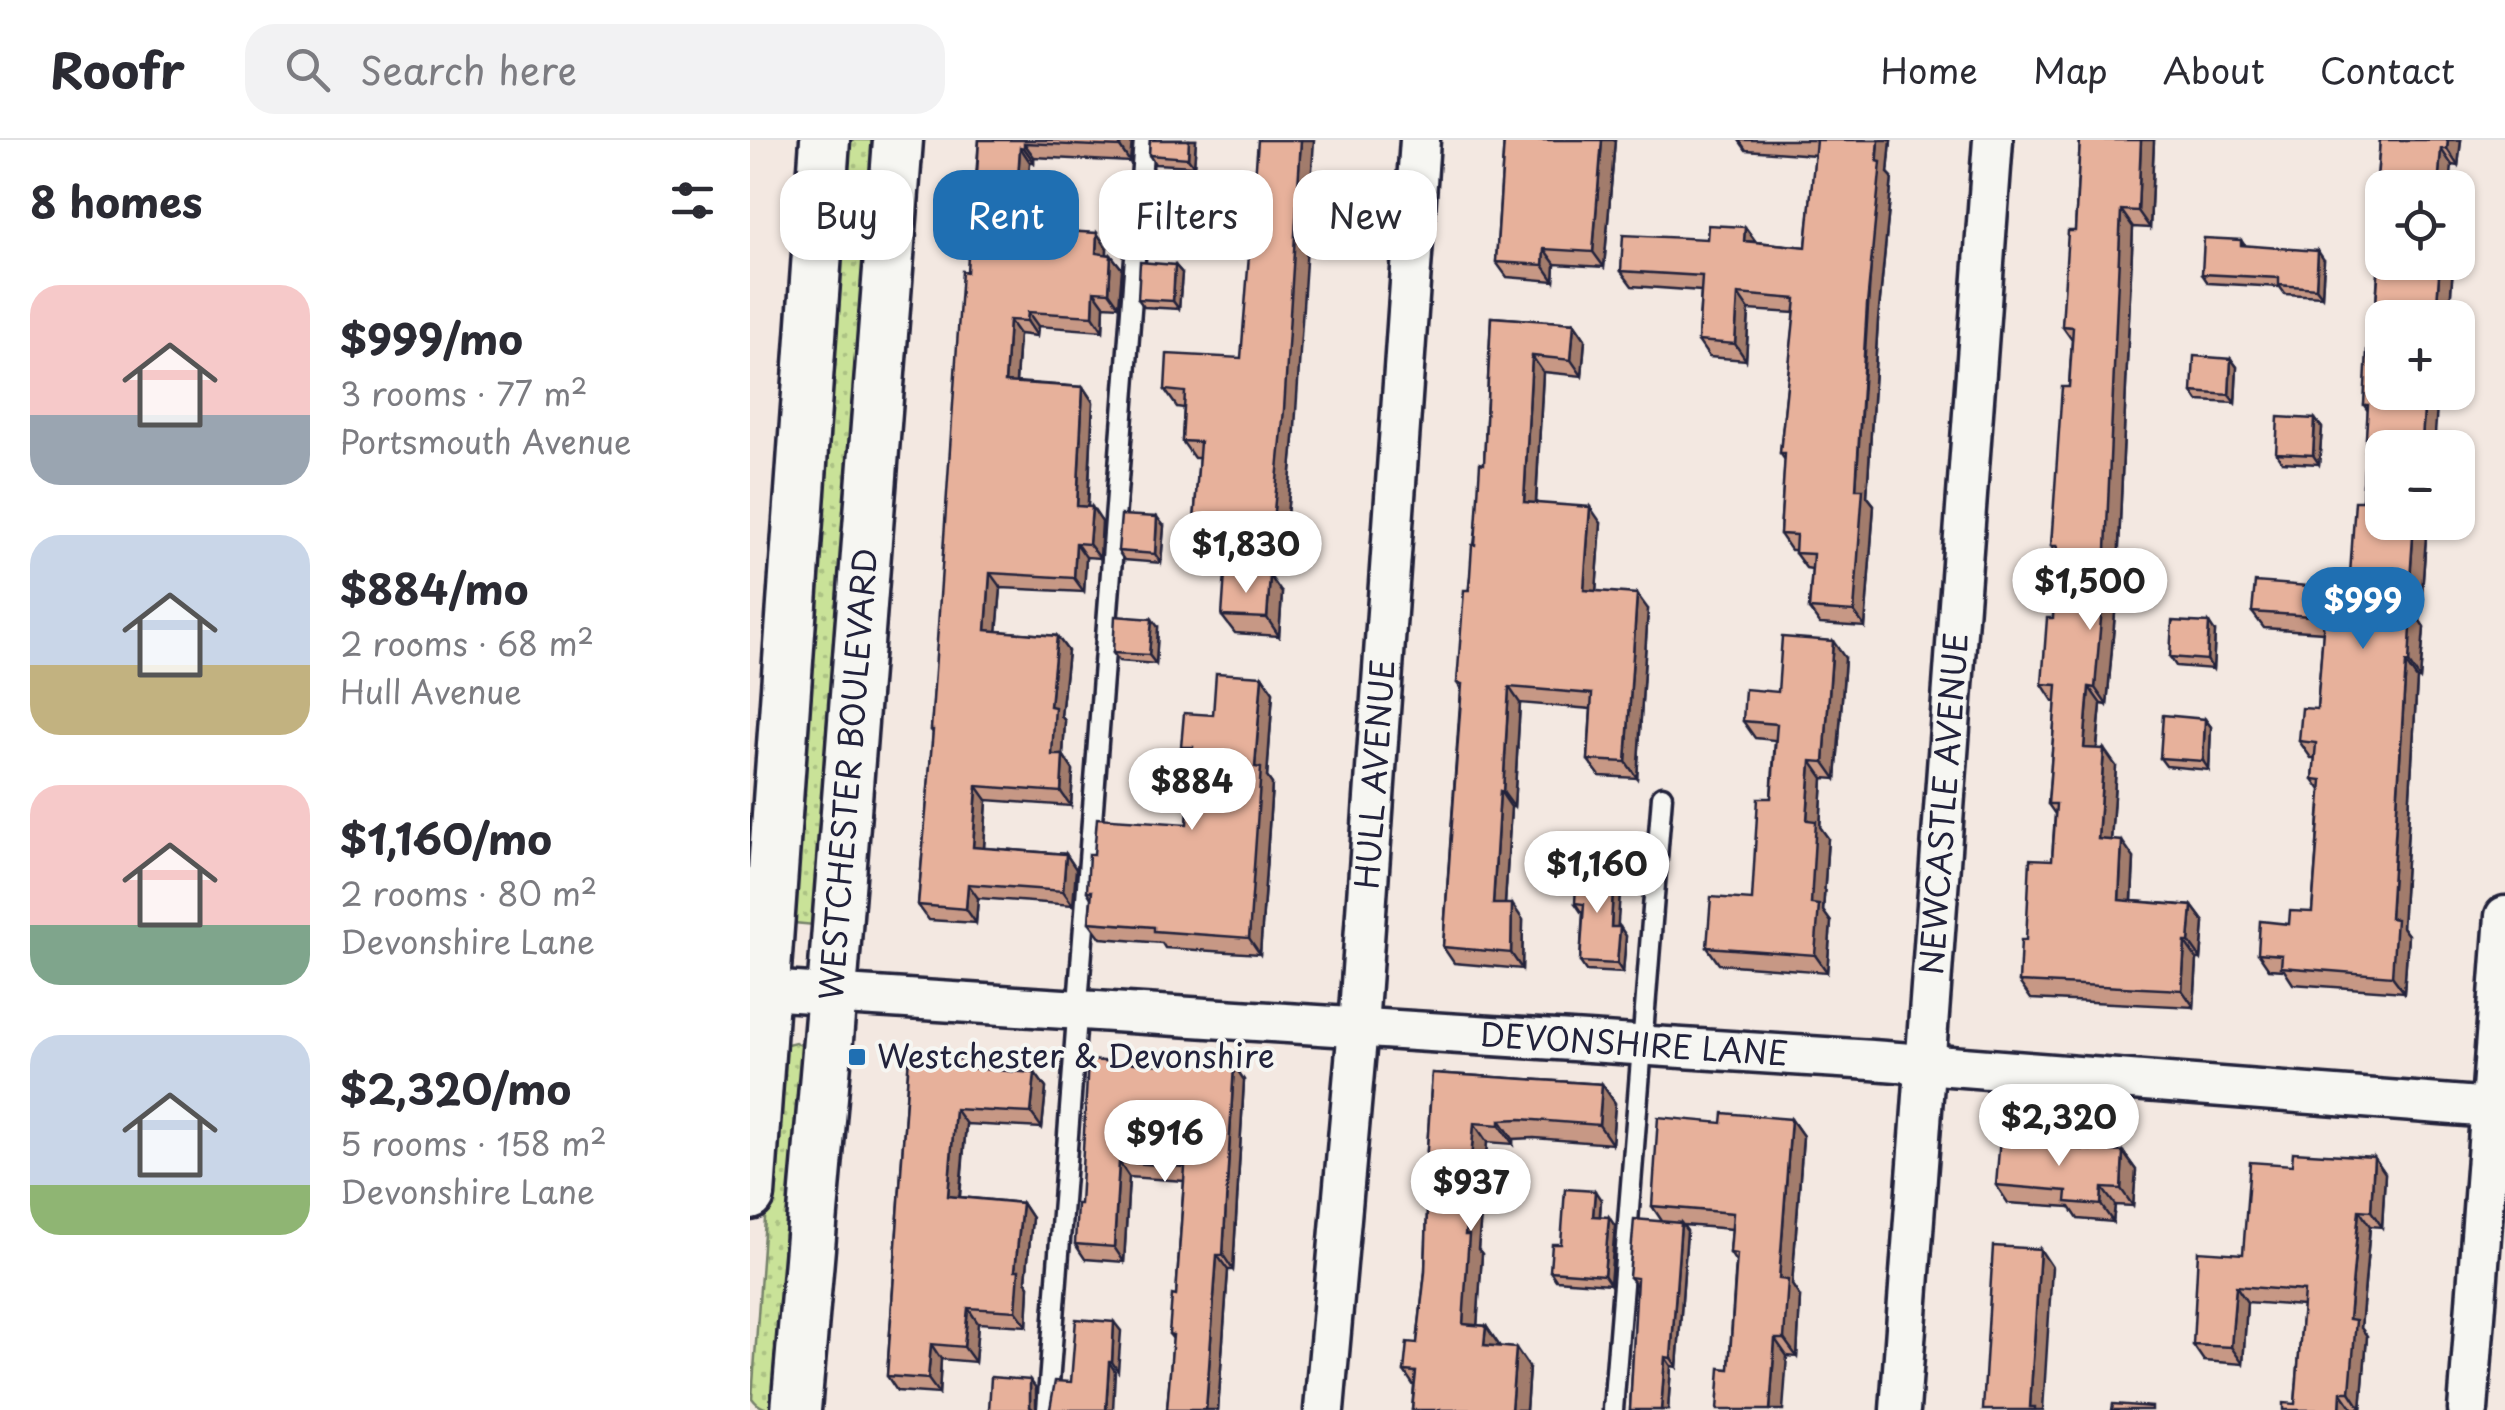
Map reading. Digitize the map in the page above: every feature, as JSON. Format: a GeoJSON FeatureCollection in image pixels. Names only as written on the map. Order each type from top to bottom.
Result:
{"type":"FeatureCollection","features":[{"type":"Feature","properties":{"kind":"street"},"geometry":{"type":"LineString","coordinates":[[750,1195],[825,140]]}},
{"type":"Feature","properties":{"kind":"street","name":"WESTCHESTER BOULEVARD"},"geometry":{"type":"LineString","coordinates":[[796,1410],[898,140]]}},
{"type":"Feature","properties":{"kind":"street","name":"HULL AVENUE"},"geometry":{"type":"LineString","coordinates":[[1324,1410],[1358,1027],[1420,140]]}},
{"type":"Feature","properties":{"kind":"street","name":"NEWCASTLE AVENUE"},"geometry":{"type":"LineString","coordinates":[[1900,1410],[1993,140]]}},
{"type":"Feature","properties":{"kind":"street"},"geometry":{"type":"LineString","coordinates":[[2468,1410],[2498,1108],[2505,916]]}},
{"type":"Feature","properties":{"kind":"street","name":"DEVONSHIRE LANE"},"geometry":{"type":"LineString","coordinates":[[764,990],[1925,1064],[2498,1108]]}},
{"type":"Feature","properties":{"kind":"lane"},"geometry":{"type":"LineString","coordinates":[[1047,1410],[1144,140]]}},
{"type":"Feature","properties":{"kind":"lane"},"geometry":{"type":"LineString","coordinates":[[1613,1410],[1662,796]]}},
{"type":"Feature","properties":{"kind":"green space"},"geometry":{"type":"Polygon","coordinates":[[[845,140],[877,140],[875,170],[843,170],[845,140]]]}},
{"type":"Feature","properties":{"kind":"green space"},"geometry":{"type":"Polygon","coordinates":[[[836,260],[867,260],[814,925],[794,923],[789,914],[836,260]]]}},
{"type":"Feature","properties":{"kind":"green space"},"geometry":{"type":"Polygon","coordinates":[[[795,1042],[806,1048],[780,1407],[768,1408],[752,1398],[777,1054],[783,1045],[795,1042]]]}},
{"type":"Feature","properties":{"kind":"building"},"geometry":{"type":"Polygon","coordinates":[[[979,140],[1120,140],[1120,147],[1024,143],[1024,148],[1020,147],[1019,170],[977,170],[979,140]]]}},
{"type":"Feature","properties":{"kind":"building"},"geometry":{"type":"Polygon","coordinates":[[[1150,140],[1189,140],[1188,158],[1149,155],[1150,140]]]}},
{"type":"Feature","properties":{"kind":"building"},"geometry":{"type":"Polygon","coordinates":[[[1258,140],[1301,140],[1299,170],[1293,170],[1293,260],[1273,521],[1227,517],[1228,524],[1194,522],[1200,442],[1182,441],[1185,392],[1165,390],[1167,354],[1241,358],[1249,260],[1273,260],[1273,170],[1256,170],[1258,140]]]}},
{"type":"Feature","properties":{"kind":"building"},"geometry":{"type":"Polygon","coordinates":[[[1504,140],[1602,140],[1593,252],[1544,249],[1543,265],[1496,262],[1504,140]]]}},
{"type":"Feature","properties":{"kind":"building"},"geometry":{"type":"Polygon","coordinates":[[[1816,140],[1879,140],[1877,161],[1881,162],[1867,305],[1856,489],[1863,489],[1854,612],[1809,609],[1813,554],[1795,553],[1796,535],[1780,534],[1785,453],[1780,453],[1796,299],[1738,294],[1735,344],[1698,341],[1702,276],[1621,271],[1623,235],[1707,239],[1708,225],[1745,227],[1744,241],[1806,247],[1816,140]]]}},
{"type":"Feature","properties":{"kind":"building"},"geometry":{"type":"Polygon","coordinates":[[[2080,140],[2141,140],[2138,211],[2121,210],[2105,573],[2095,688],[2089,687],[2084,748],[2104,749],[2098,839],[2122,841],[2119,900],[2192,906],[2182,990],[2019,982],[2021,940],[2026,940],[2030,859],[2052,860],[2056,804],[2048,804],[2057,685],[2042,684],[2047,618],[2053,618],[2057,546],[2051,546],[2062,387],[2069,387],[2073,327],[2062,326],[2068,231],[2075,231],[2080,140]]]}},
{"type":"Feature","properties":{"kind":"building"},"geometry":{"type":"Polygon","coordinates":[[[2380,140],[2448,140],[2447,149],[2441,149],[2439,170],[2378,170],[2380,140]]]}},
{"type":"Feature","properties":{"kind":"building"},"geometry":{"type":"Polygon","coordinates":[[[1079,232],[1097,233],[1099,260],[1111,260],[1109,292],[1094,291],[1093,316],[1028,312],[1027,321],[1009,320],[1005,382],[1083,387],[1077,506],[1092,507],[1089,544],[1076,543],[1074,578],[990,573],[986,630],[1057,636],[1050,706],[1055,707],[1052,755],[1063,755],[1061,792],[977,786],[973,847],[1066,854],[1063,891],[968,884],[966,909],[918,905],[962,271],[967,272],[968,260],[1079,260],[1079,232]]]}},
{"type":"Feature","properties":{"kind":"building"},"geometry":{"type":"Polygon","coordinates":[[[2204,238],[2318,251],[2316,288],[2279,285],[2279,278],[2202,274],[2204,238]]]}},
{"type":"Feature","properties":{"kind":"building"},"geometry":{"type":"Polygon","coordinates":[[[1140,262],[1175,265],[1173,301],[1138,299],[1140,262]]]}},
{"type":"Feature","properties":{"kind":"building"},"geometry":{"type":"Polygon","coordinates":[[[2378,280],[2439,280],[2437,300],[2376,300],[2378,280]]]}},
{"type":"Feature","properties":{"kind":"building"},"geometry":{"type":"Polygon","coordinates":[[[1491,317],[1574,323],[1571,360],[1532,356],[1524,502],[1590,507],[1584,590],[1637,594],[1626,762],[1588,760],[1592,694],[1509,687],[1493,904],[1512,904],[1511,953],[1443,947],[1462,684],[1457,683],[1464,590],[1469,590],[1480,463],[1484,464],[1491,317]]]}},
{"type":"Feature","properties":{"kind":"building"},"geometry":{"type":"Polygon","coordinates":[[[2194,356],[2231,359],[2229,395],[2192,392],[2194,356]]]}},
{"type":"Feature","properties":{"kind":"building"},"geometry":{"type":"Polygon","coordinates":[[[2368,410],[2424,410],[2423,430],[2366,430],[2368,410]]]}},
{"type":"Feature","properties":{"kind":"building"},"geometry":{"type":"Polygon","coordinates":[[[2278,417],[2315,419],[2313,455],[2276,453],[2278,417]]]}},
{"type":"Feature","properties":{"kind":"building"},"geometry":{"type":"Polygon","coordinates":[[[2365,453],[2365,540],[2413,540],[2409,663],[2390,918],[2396,919],[2392,976],[2281,967],[2282,955],[2258,953],[2260,921],[2289,924],[2290,911],[2312,912],[2322,780],[2313,779],[2316,743],[2299,741],[2302,708],[2317,709],[2324,617],[2252,612],[2255,582],[2349,589],[2355,501],[2362,501],[2365,453]]]}},
{"type":"Feature","properties":{"kind":"building"},"geometry":{"type":"Polygon","coordinates":[[[1121,515],[1157,517],[1155,554],[1118,551],[1121,515]]]}},
{"type":"Feature","properties":{"kind":"building"},"geometry":{"type":"Polygon","coordinates":[[[1225,573],[1270,576],[1267,618],[1222,616],[1225,573]]]}},
{"type":"Feature","properties":{"kind":"building"},"geometry":{"type":"Polygon","coordinates":[[[1115,616],[1152,619],[1149,655],[1113,653],[1115,616]]]}},
{"type":"Feature","properties":{"kind":"building"},"geometry":{"type":"Polygon","coordinates":[[[2172,621],[2209,623],[2207,660],[2170,657],[2172,621]]]}},
{"type":"Feature","properties":{"kind":"building"},"geometry":{"type":"Polygon","coordinates":[[[1782,637],[1833,641],[1824,762],[1811,761],[1807,820],[1816,821],[1811,904],[1819,905],[1815,955],[1707,947],[1711,897],[1752,900],[1758,798],[1771,798],[1777,724],[1743,721],[1745,689],[1778,692],[1782,637]]]}},
{"type":"Feature","properties":{"kind":"building"},"geometry":{"type":"Polygon","coordinates":[[[1216,673],[1262,676],[1255,767],[1261,768],[1249,938],[1089,922],[1089,854],[1094,854],[1097,818],[1187,824],[1193,747],[1181,747],[1184,713],[1213,715],[1216,673]]]}},
{"type":"Feature","properties":{"kind":"building"},"geometry":{"type":"Polygon","coordinates":[[[2163,715],[2205,719],[2203,761],[2160,758],[2163,715]]]}},
{"type":"Feature","properties":{"kind":"building"},"geometry":{"type":"Polygon","coordinates":[[[1577,867],[1614,869],[1611,927],[1620,927],[1617,964],[1580,962],[1584,904],[1575,903],[1577,867]]]}},
{"type":"Feature","properties":{"kind":"building"},"geometry":{"type":"Polygon","coordinates":[[[909,1056],[970,1060],[969,1068],[1035,1073],[1031,1113],[955,1109],[948,1196],[1022,1203],[1015,1270],[1019,1270],[1016,1311],[968,1308],[964,1347],[931,1344],[928,1379],[887,1376],[909,1056]]]}},
{"type":"Feature","properties":{"kind":"building"},"geometry":{"type":"Polygon","coordinates":[[[1088,1060],[1234,1065],[1223,1255],[1217,1255],[1206,1410],[1167,1410],[1173,1335],[1169,1334],[1172,1295],[1176,1296],[1185,1167],[1119,1162],[1114,1247],[1075,1244],[1088,1060]]]}},
{"type":"Feature","properties":{"kind":"building"},"geometry":{"type":"Polygon","coordinates":[[[1432,1073],[1602,1084],[1599,1125],[1521,1119],[1500,1120],[1500,1125],[1474,1123],[1463,1324],[1486,1326],[1484,1345],[1516,1348],[1511,1410],[1412,1410],[1416,1372],[1404,1371],[1407,1342],[1417,1343],[1425,1272],[1425,1180],[1432,1073]]]}},
{"type":"Feature","properties":{"kind":"building"},"geometry":{"type":"Polygon","coordinates":[[[1723,1113],[1791,1119],[1779,1279],[1788,1280],[1784,1339],[1775,1339],[1770,1410],[1717,1410],[1720,1368],[1729,1369],[1737,1254],[1730,1253],[1733,1213],[1652,1206],[1658,1117],[1722,1123],[1723,1113]]]}},
{"type":"Feature","properties":{"kind":"building"},"geometry":{"type":"Polygon","coordinates":[[[2000,1138],[2123,1152],[2121,1189],[2102,1188],[2101,1205],[2066,1202],[2067,1191],[1996,1185],[2000,1138]]]}},
{"type":"Feature","properties":{"kind":"building"},"geometry":{"type":"Polygon","coordinates":[[[2293,1152],[2374,1157],[2371,1211],[2359,1210],[2349,1319],[2356,1320],[2350,1392],[2341,1392],[2340,1410],[2283,1410],[2283,1403],[2295,1404],[2304,1291],[2236,1286],[2231,1347],[2193,1345],[2198,1251],[2243,1254],[2250,1162],[2292,1165],[2293,1152]]]}},
{"type":"Feature","properties":{"kind":"building"},"geometry":{"type":"Polygon","coordinates":[[[1565,1189],[1595,1191],[1593,1216],[1609,1217],[1604,1275],[1550,1271],[1552,1244],[1561,1244],[1565,1189]]]}},
{"type":"Feature","properties":{"kind":"building"},"geometry":{"type":"Polygon","coordinates":[[[1634,1219],[1681,1223],[1671,1358],[1665,1357],[1661,1410],[1630,1410],[1637,1278],[1629,1277],[1634,1219]]]}},
{"type":"Feature","properties":{"kind":"building"},"geometry":{"type":"Polygon","coordinates":[[[1993,1246],[2040,1249],[2030,1407],[2035,1410],[1983,1410],[1993,1246]]]}},
{"type":"Feature","properties":{"kind":"building"},"geometry":{"type":"Polygon","coordinates":[[[1076,1319],[1114,1322],[1106,1410],[1048,1410],[1055,1381],[1071,1382],[1076,1319]]]}},
{"type":"Feature","properties":{"kind":"building"},"geometry":{"type":"Polygon","coordinates":[[[991,1377],[1030,1380],[1030,1407],[1035,1410],[989,1410],[991,1377]]]}},
{"type":"Feature","properties":{"kind":"building"},"geometry":{"type":"Polygon","coordinates":[[[2113,1404],[2152,1407],[2152,1410],[2112,1410],[2113,1404]]]}},
{"type":"Feature","properties":{"kind":"place","name":"Westchester & Devonshire"},"geometry":{"type":"Point","coordinates":[857,1057]}}]}
